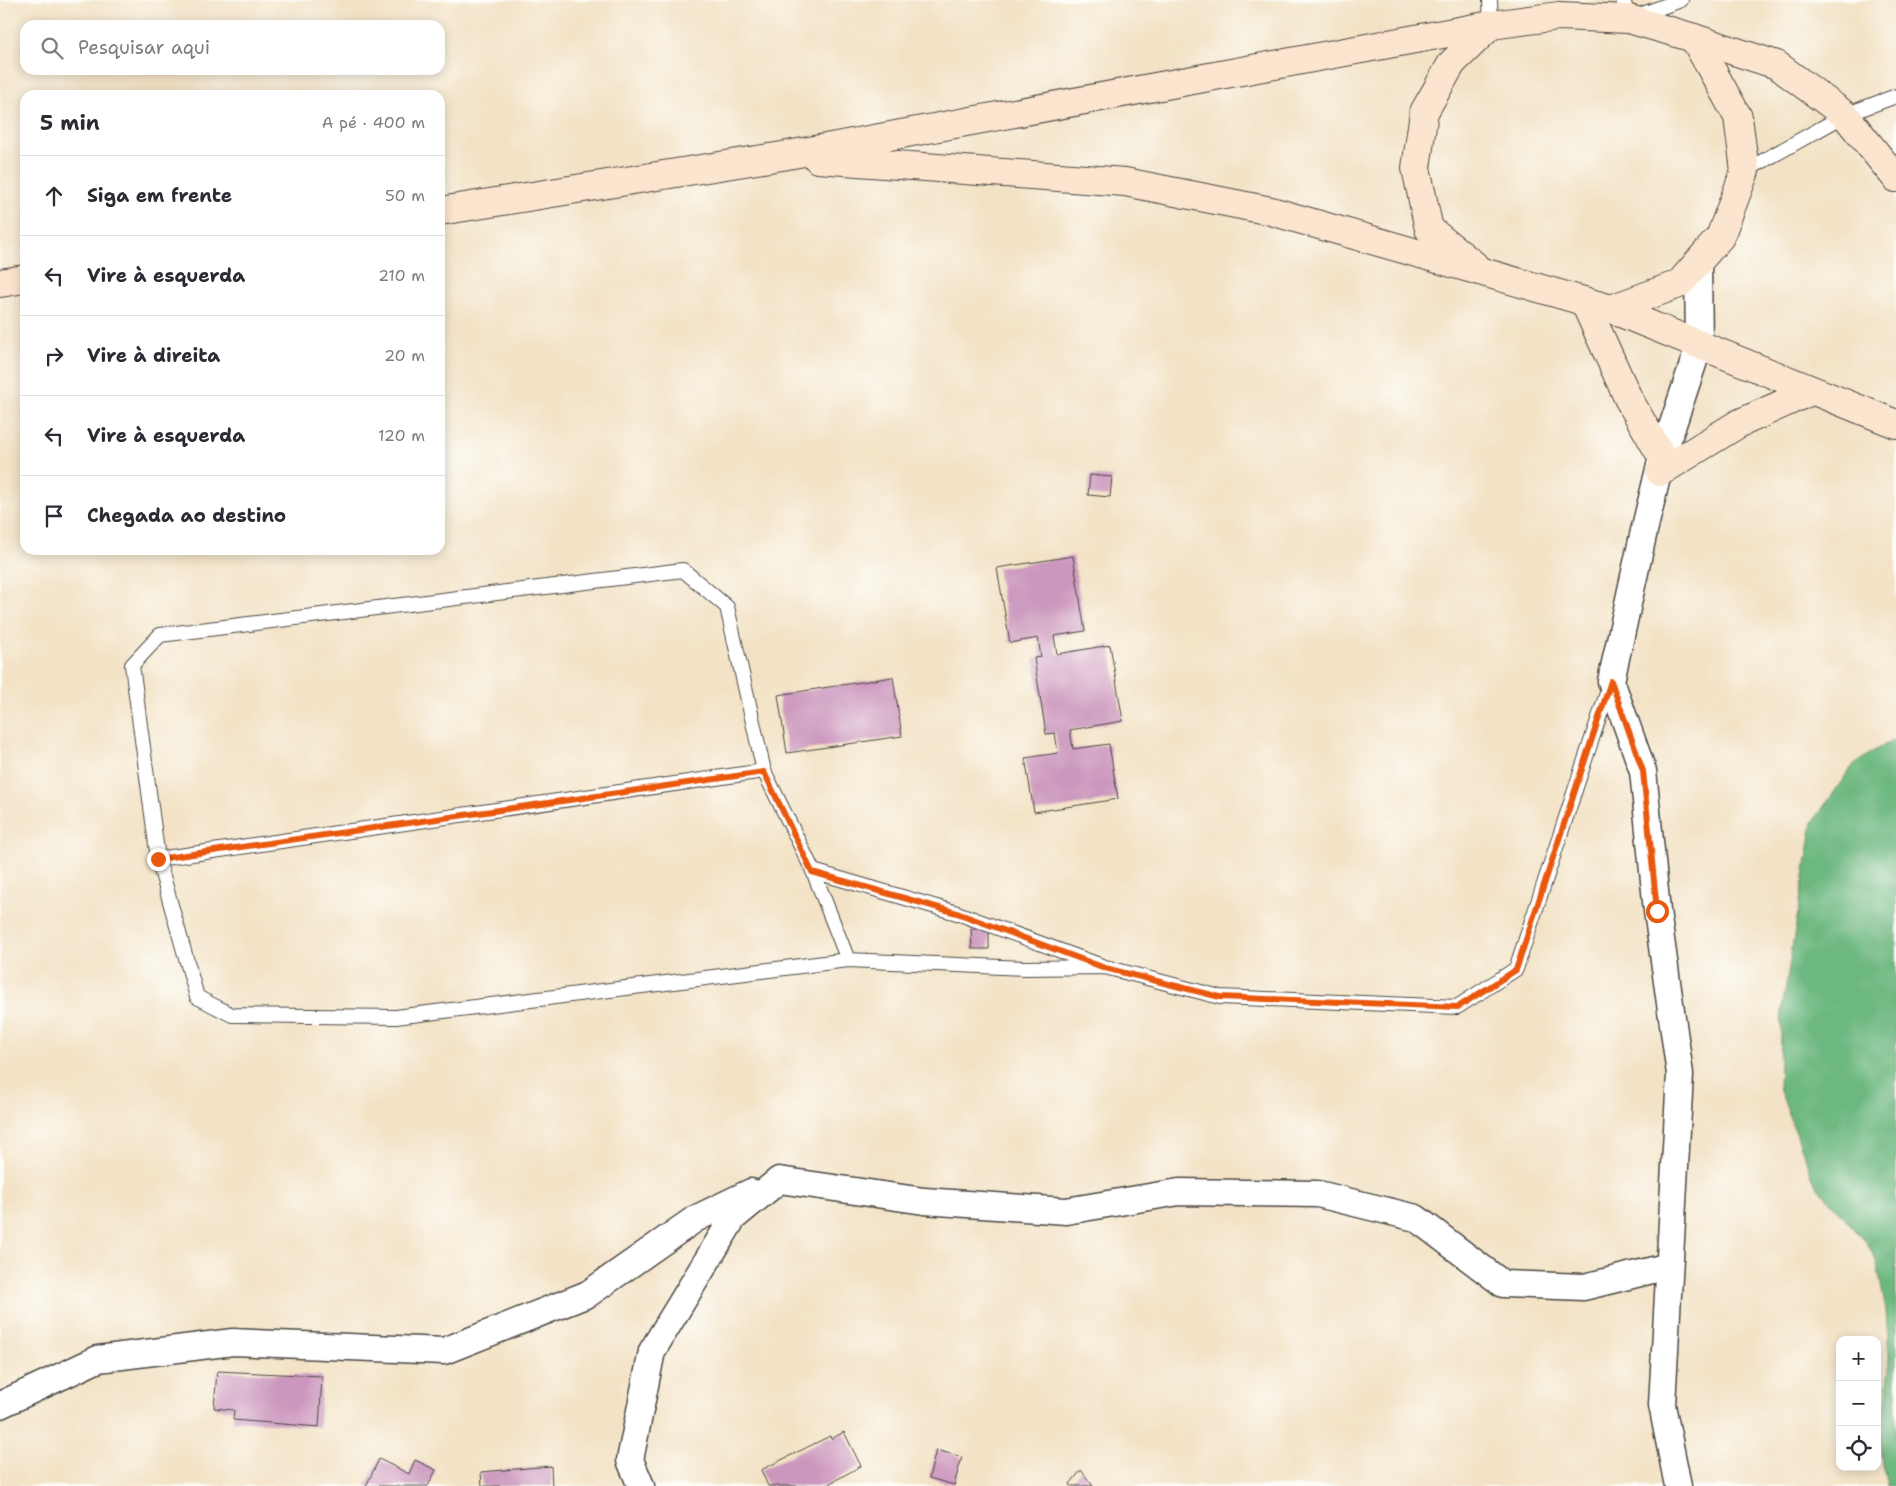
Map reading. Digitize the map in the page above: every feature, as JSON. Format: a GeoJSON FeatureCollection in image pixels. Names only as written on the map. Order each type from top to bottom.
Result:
{"type":"FeatureCollection","features":[{"type":"Feature","properties":{"kind":"main road"},"geometry":{"type":"LineString","coordinates":[[445,210],[782,156],[1490,12],[1563,8],[1626,10],[1694,38],[1777,65],[1845,115],[1896,178]]}},
{"type":"Feature","properties":{"kind":"main road"},"geometry":{"type":"LineString","coordinates":[[1484,273],[1429,229],[1416,168],[1424,112],[1452,62],[1490,12]]}},
{"type":"Feature","properties":{"kind":"main road"},"geometry":{"type":"LineString","coordinates":[[1611,309],[1679,284],[1720,237],[1745,171],[1738,117],[1694,38]]}},
{"type":"Feature","properties":{"kind":"main road"},"geometry":{"type":"LineString","coordinates":[[782,156],[1125,182],[1271,211],[1611,309],[1896,424]]}},
{"type":"Feature","properties":{"kind":"main road"},"geometry":{"type":"LineString","coordinates":[[0,283],[20,280]]}},
{"type":"Feature","properties":{"kind":"main road"},"geometry":{"type":"LineString","coordinates":[[1584,301],[1661,465],[1738,424],[1811,391]]}},
{"type":"Feature","properties":{"kind":"street"},"geometry":{"type":"LineString","coordinates":[[1678,1486],[1662,1405],[1680,1074],[1657,911],[1643,771],[1611,681],[1644,531],[1661,465],[1699,346],[1698,262]]}},
{"type":"Feature","properties":{"kind":"street"},"geometry":{"type":"LineString","coordinates":[[0,1405],[98,1359],[233,1342],[444,1351],[588,1294],[695,1218],[779,1180],[924,1201],[1066,1211],[1179,1192],[1318,1194],[1416,1218],[1503,1284],[1584,1287],[1669,1266]]}},
{"type":"Feature","properties":{"kind":"street"},"geometry":{"type":"LineString","coordinates":[[641,1486],[630,1460],[652,1351],[733,1218],[779,1180]]}},
{"type":"Feature","properties":{"kind":"lane"},"geometry":{"type":"LineString","coordinates":[[1626,10],[1681,0]]}},
{"type":"Feature","properties":{"kind":"lane"},"geometry":{"type":"LineString","coordinates":[[1745,171],[1845,115],[1896,96]]}},
{"type":"Feature","properties":{"kind":"lane"},"geometry":{"type":"LineString","coordinates":[[848,960],[812,872],[764,772],[727,607],[684,570],[160,635],[132,665],[158,859],[197,997],[232,1015],[396,1017],[848,960],[1024,968],[1105,968]]}},
{"type":"Feature","properties":{"kind":"lane"},"geometry":{"type":"LineString","coordinates":[[812,872],[957,913],[1105,968],[1220,997],[1458,1007],[1516,970],[1611,681]]}},
{"type":"Feature","properties":{"kind":"lane"},"geometry":{"type":"LineString","coordinates":[[158,859],[764,772]]}},
{"type":"Feature","properties":{"kind":"green space"},"geometry":{"type":"Polygon","coordinates":[[[1896,739],[1896,1486],[1887,1486],[1882,1466],[1881,1435],[1890,1370],[1886,1311],[1877,1263],[1867,1243],[1816,1186],[1779,1088],[1782,1009],[1813,822],[1851,768],[1871,752],[1896,739]]]}},
{"type":"Feature","properties":{"kind":"building"},"geometry":{"type":"Polygon","coordinates":[[[1090,475],[1112,477],[1110,497],[1088,495],[1090,475]]]}},
{"type":"Feature","properties":{"kind":"building"},"geometry":{"type":"Polygon","coordinates":[[[1073,556],[1085,631],[1054,636],[1057,654],[1110,645],[1123,721],[1070,730],[1073,749],[1109,744],[1118,799],[1034,812],[1025,758],[1058,753],[1055,733],[1046,734],[1034,658],[1041,657],[1038,638],[1010,643],[997,568],[1073,556]]]}},
{"type":"Feature","properties":{"kind":"building"},"geometry":{"type":"Polygon","coordinates":[[[893,677],[902,736],[787,753],[778,695],[893,677]]]}},
{"type":"Feature","properties":{"kind":"building"},"geometry":{"type":"Polygon","coordinates":[[[971,929],[989,929],[989,949],[972,949],[971,929]]]}},
{"type":"Feature","properties":{"kind":"building"},"geometry":{"type":"Polygon","coordinates":[[[217,1371],[322,1376],[319,1427],[233,1420],[234,1410],[214,1408],[217,1371]]]}},
{"type":"Feature","properties":{"kind":"building"},"geometry":{"type":"Polygon","coordinates":[[[844,1432],[861,1466],[825,1486],[768,1486],[761,1470],[830,1436],[831,1439],[844,1432]]]}},
{"type":"Feature","properties":{"kind":"building"},"geometry":{"type":"Polygon","coordinates":[[[936,1450],[962,1457],[954,1485],[929,1478],[936,1450]]]}},
{"type":"Feature","properties":{"kind":"building"},"geometry":{"type":"Polygon","coordinates":[[[379,1459],[409,1474],[415,1460],[436,1470],[428,1486],[366,1486],[379,1459]]]}},
{"type":"Feature","properties":{"kind":"building"},"geometry":{"type":"Polygon","coordinates":[[[551,1466],[552,1486],[482,1486],[481,1472],[551,1466]]]}},
{"type":"Feature","properties":{"kind":"building"},"geometry":{"type":"Polygon","coordinates":[[[1081,1470],[1093,1486],[1071,1486],[1070,1484],[1081,1470]]]}},
{"type":"Feature","properties":{"kind":"route"},"geometry":{"type":"LineString","coordinates":[[158,859],[764,772],[812,872],[957,913],[1105,968],[1220,997],[1458,1007],[1516,970],[1611,681],[1643,771],[1657,911]]}}]}
